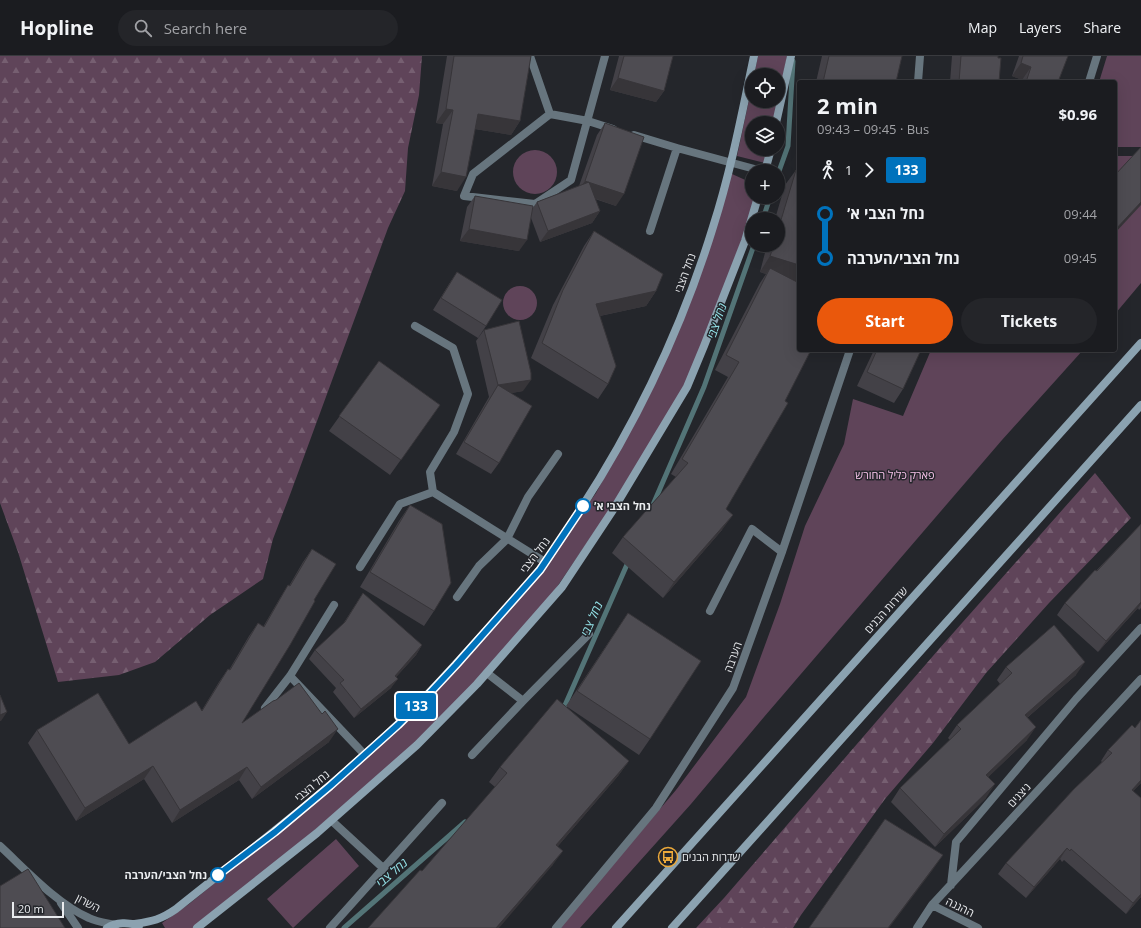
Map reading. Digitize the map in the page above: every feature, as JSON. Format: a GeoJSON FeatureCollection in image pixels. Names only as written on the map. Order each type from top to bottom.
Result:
{"type":"FeatureCollection","features":[{"type":"Feature","properties":{"kind":"street"},"geometry":{"type":"LineString","coordinates":[[530,56],[550,114]]}},
{"type":"Feature","properties":{"kind":"street"},"geometry":{"type":"LineString","coordinates":[[605,56],[588,121],[571,180],[535,204],[464,196],[473,174],[550,114],[588,121],[677,148],[745,166]]}},
{"type":"Feature","properties":{"kind":"street","name":"נחל הצבי"},"geometry":{"type":"LineString","coordinates":[[107,928],[122,923],[134,924],[153,921],[164,917],[275,832],[365,755],[403,720],[456,665],[516,598],[545,562],[590,495],[628,431],[678,325],[713,226],[730,162],[754,56]]}},
{"type":"Feature","properties":{"kind":"street"},"geometry":{"type":"LineString","coordinates":[[778,116],[791,56]]}},
{"type":"Feature","properties":{"kind":"street"},"geometry":{"type":"LineString","coordinates":[[918,80],[920,56]]}},
{"type":"Feature","properties":{"kind":"street"},"geometry":{"type":"LineString","coordinates":[[1090,80],[1097,56]]}},
{"type":"Feature","properties":{"kind":"street"},"geometry":{"type":"LineString","coordinates":[[650,231],[677,148]]}},
{"type":"Feature","properties":{"kind":"street"},"geometry":{"type":"LineString","coordinates":[[198,928],[332,821],[417,745],[448,715],[562,587],[613,510],[686,387],[704,346],[745,241],[756,204]]}},
{"type":"Feature","properties":{"kind":"street"},"geometry":{"type":"LineString","coordinates":[[414,326],[453,348],[468,394],[454,432],[430,472],[433,492],[545,562]]}},
{"type":"Feature","properties":{"kind":"street","name":"שדרות הבנים"},"geometry":{"type":"LineString","coordinates":[[616,928],[1141,343]]}},
{"type":"Feature","properties":{"kind":"street","name":"הערבה"},"geometry":{"type":"LineString","coordinates":[[556,928],[656,808],[733,688],[782,552],[849,352]]}},
{"type":"Feature","properties":{"kind":"street"},"geometry":{"type":"LineString","coordinates":[[672,928],[1141,405]]}},
{"type":"Feature","properties":{"kind":"street"},"geometry":{"type":"LineString","coordinates":[[456,597],[478,566],[507,539],[528,497],[558,454]]}},
{"type":"Feature","properties":{"kind":"street"},"geometry":{"type":"LineString","coordinates":[[360,567],[400,504],[433,492]]}},
{"type":"Feature","properties":{"kind":"street"},"geometry":{"type":"LineString","coordinates":[[710,610],[752,529],[782,552]]}},
{"type":"Feature","properties":{"kind":"street"},"geometry":{"type":"LineString","coordinates":[[265,708],[290,676],[334,604]]}},
{"type":"Feature","properties":{"kind":"street"},"geometry":{"type":"LineString","coordinates":[[951,885],[956,842],[1076,699],[1141,628]]}},
{"type":"Feature","properties":{"kind":"street"},"geometry":{"type":"LineString","coordinates":[[472,756],[523,701],[589,634]]}},
{"type":"Feature","properties":{"kind":"street"},"geometry":{"type":"LineString","coordinates":[[486,673],[523,701]]}},
{"type":"Feature","properties":{"kind":"street"},"geometry":{"type":"LineString","coordinates":[[290,676],[365,755]]}},
{"type":"Feature","properties":{"kind":"street","name":"ניצנים"},"geometry":{"type":"LineString","coordinates":[[917,928],[932,905],[1141,679]]}},
{"type":"Feature","properties":{"kind":"street"},"geometry":{"type":"LineString","coordinates":[[330,928],[442,803]]}},
{"type":"Feature","properties":{"kind":"street"},"geometry":{"type":"LineString","coordinates":[[332,821],[383,868]]}},
{"type":"Feature","properties":{"kind":"street","name":"השרון"},"geometry":{"type":"LineString","coordinates":[[0,846],[52,894],[63,906],[78,928]]}},
{"type":"Feature","properties":{"kind":"street","name":"השרון"},"geometry":{"type":"LineString","coordinates":[[52,894],[74,910],[89,918],[116,925]]}},
{"type":"Feature","properties":{"kind":"street","name":"ההגנה"},"geometry":{"type":"LineString","coordinates":[[932,905],[978,928]]}},
{"type":"Feature","properties":{"kind":"street"},"geometry":{"type":"LineString","coordinates":[[134,924],[144,928]]}},
{"type":"Feature","properties":{"kind":"green space"},"geometry":{"type":"Polygon","coordinates":[[[0,56],[422,56],[419,95],[408,148],[405,191],[388,228],[273,539],[263,579],[210,615],[155,662],[119,675],[58,682],[18,552],[0,503],[0,56]]]}},
{"type":"Feature","properties":{"kind":"green space"},"geometry":{"type":"Polygon","coordinates":[[[758,56],[787,56],[785,68],[755,68],[758,56]]]}},
{"type":"Feature","properties":{"kind":"green space"},"geometry":{"type":"Polygon","coordinates":[[[1107,56],[1141,56],[1141,147],[1117,147],[1117,80],[1100,80],[1107,56]]]}},
{"type":"Feature","properties":{"kind":"green space"},"geometry":{"type":"Polygon","coordinates":[[[747,108],[777,108],[775,116],[746,116],[747,108]]]}},
{"type":"Feature","properties":{"kind":"green space"},"geometry":{"type":"Polygon","coordinates":[[[745,119],[745,156],[766,156],[765,163],[737,156],[745,119]]]}},
{"type":"Feature","properties":{"kind":"green space"},"geometry":{"type":"Polygon","coordinates":[[[531,150],[539,150],[551,156],[557,168],[557,176],[551,188],[539,194],[531,194],[519,188],[513,176],[513,168],[519,156],[531,150]]]}},
{"type":"Feature","properties":{"kind":"green space"},"geometry":{"type":"Polygon","coordinates":[[[1117,156],[1141,156],[1141,283],[1117,312],[1117,156]]]}},
{"type":"Feature","properties":{"kind":"green space"},"geometry":{"type":"Polygon","coordinates":[[[732,174],[745,180],[745,204],[754,204],[751,212],[745,212],[745,230],[742,239],[686,385],[627,484],[548,600],[480,677],[399,759],[259,877],[193,928],[165,928],[162,923],[189,904],[297,816],[378,746],[440,688],[555,552],[596,493],[648,397],[732,174]]]}},
{"type":"Feature","properties":{"kind":"green space"},"geometry":{"type":"Polygon","coordinates":[[[523,286],[532,291],[536,296],[536,310],[532,315],[527,319],[517,320],[513,319],[504,310],[503,300],[504,296],[513,287],[523,286]]]}},
{"type":"Feature","properties":{"kind":"green space","name":"פארק כליל החורש"},"geometry":{"type":"Polygon","coordinates":[[[930,352],[1081,352],[1002,440],[691,804],[580,928],[559,928],[676,790],[746,697],[780,604],[805,526],[844,444],[853,399],[903,416],[930,352]]]}},
{"type":"Feature","properties":{"kind":"green space"},"geometry":{"type":"Polygon","coordinates":[[[1095,473],[1131,518],[1049,603],[986,673],[933,743],[885,799],[793,928],[696,928],[724,898],[939,649],[1095,473]]]}},
{"type":"Feature","properties":{"kind":"green space"},"geometry":{"type":"Polygon","coordinates":[[[336,839],[359,866],[293,928],[267,899],[336,839]]]}},
{"type":"Feature","properties":{"kind":"building"},"geometry":{"type":"Polygon","coordinates":[[[454,56],[531,56],[520,121],[478,114],[466,177],[441,172],[453,110],[446,109],[454,56]]]}},
{"type":"Feature","properties":{"kind":"building"},"geometry":{"type":"Polygon","coordinates":[[[624,56],[673,56],[664,91],[618,78],[624,56]]]}},
{"type":"Feature","properties":{"kind":"building"},"geometry":{"type":"Polygon","coordinates":[[[829,56],[902,56],[896,80],[823,80],[829,56]]]}},
{"type":"Feature","properties":{"kind":"building"},"geometry":{"type":"Polygon","coordinates":[[[961,56],[998,56],[998,58],[1001,58],[999,80],[959,80],[961,56]]]}},
{"type":"Feature","properties":{"kind":"building"},"geometry":{"type":"Polygon","coordinates":[[[1023,56],[1068,56],[1059,80],[1027,80],[1031,67],[1021,63],[1023,56]]]}},
{"type":"Feature","properties":{"kind":"building"},"geometry":{"type":"Polygon","coordinates":[[[605,123],[644,137],[624,194],[585,181],[605,123]]]}},
{"type":"Feature","properties":{"kind":"building"},"geometry":{"type":"Polygon","coordinates":[[[1141,147],[1141,202],[1117,228],[1117,173],[1141,147]]]}},
{"type":"Feature","properties":{"kind":"building"},"geometry":{"type":"Polygon","coordinates":[[[796,170],[797,264],[770,256],[771,252],[785,252],[785,212],[783,212],[796,170]]]}},
{"type":"Feature","properties":{"kind":"building"},"geometry":{"type":"Polygon","coordinates":[[[589,182],[600,211],[548,231],[537,202],[589,182]]]}},
{"type":"Feature","properties":{"kind":"building"},"geometry":{"type":"Polygon","coordinates":[[[475,196],[533,206],[527,240],[469,229],[475,196]]]}},
{"type":"Feature","properties":{"kind":"building"},"geometry":{"type":"Polygon","coordinates":[[[594,231],[663,274],[656,291],[596,304],[616,366],[608,384],[542,343],[563,290],[594,231]]]}},
{"type":"Feature","properties":{"kind":"building"},"geometry":{"type":"Polygon","coordinates":[[[770,268],[797,282],[797,352],[810,352],[785,401],[788,403],[726,509],[733,515],[674,582],[623,537],[688,463],[682,459],[739,362],[726,355],[770,268]]]}},
{"type":"Feature","properties":{"kind":"building"},"geometry":{"type":"Polygon","coordinates":[[[457,272],[502,300],[486,326],[441,298],[457,272]]]}},
{"type":"Feature","properties":{"kind":"building"},"geometry":{"type":"Polygon","coordinates":[[[519,321],[531,373],[531,380],[498,385],[484,330],[519,321]]]}},
{"type":"Feature","properties":{"kind":"building"},"geometry":{"type":"Polygon","coordinates":[[[876,352],[920,352],[903,389],[867,372],[876,352]]]}},
{"type":"Feature","properties":{"kind":"building"},"geometry":{"type":"Polygon","coordinates":[[[379,361],[440,405],[401,460],[339,416],[379,361]]]}},
{"type":"Feature","properties":{"kind":"building"},"geometry":{"type":"Polygon","coordinates":[[[498,385],[532,406],[499,463],[464,442],[498,385]]]}},
{"type":"Feature","properties":{"kind":"building"},"geometry":{"type":"Polygon","coordinates":[[[410,505],[442,524],[451,583],[434,611],[370,572],[410,505]]]}},
{"type":"Feature","properties":{"kind":"building"},"geometry":{"type":"Polygon","coordinates":[[[1141,524],[1141,602],[1106,641],[1065,603],[1095,570],[1097,571],[1141,524]]]}},
{"type":"Feature","properties":{"kind":"building"},"geometry":{"type":"Polygon","coordinates":[[[312,549],[336,564],[314,600],[315,601],[290,645],[242,723],[299,683],[322,714],[325,711],[338,729],[261,787],[247,767],[180,810],[153,766],[85,808],[37,730],[98,693],[129,744],[196,701],[202,711],[228,669],[230,670],[258,623],[264,627],[288,585],[290,586],[312,549]]]}},
{"type":"Feature","properties":{"kind":"building"},"geometry":{"type":"Polygon","coordinates":[[[363,593],[422,645],[395,676],[398,679],[361,709],[340,683],[344,680],[315,650],[345,622],[363,593]]]}},
{"type":"Feature","properties":{"kind":"building"},"geometry":{"type":"Polygon","coordinates":[[[628,613],[701,661],[650,739],[577,691],[628,613]]]}},
{"type":"Feature","properties":{"kind":"building"},"geometry":{"type":"Polygon","coordinates":[[[1054,625],[1085,662],[1025,715],[1036,727],[986,775],[995,784],[944,834],[900,788],[961,729],[957,725],[1012,673],[1006,667],[1054,625]]]}},
{"type":"Feature","properties":{"kind":"building"},"geometry":{"type":"Polygon","coordinates":[[[0,695],[7,712],[0,715],[0,695]]]}},
{"type":"Feature","properties":{"kind":"building"},"geometry":{"type":"Polygon","coordinates":[[[557,699],[629,761],[556,845],[563,851],[496,928],[368,928],[420,870],[422,871],[507,773],[500,767],[557,699]]]}},
{"type":"Feature","properties":{"kind":"building"},"geometry":{"type":"Polygon","coordinates":[[[1141,720],[1141,780],[1132,790],[1141,798],[1141,894],[1133,903],[1071,849],[1070,851],[1067,848],[1034,887],[1006,863],[1074,789],[1112,753],[1108,750],[1132,725],[1135,728],[1141,720]]]}},
{"type":"Feature","properties":{"kind":"building"},"geometry":{"type":"Polygon","coordinates":[[[885,819],[943,855],[888,928],[809,928],[885,819]]]}},
{"type":"Feature","properties":{"kind":"building"},"geometry":{"type":"Polygon","coordinates":[[[28,869],[65,928],[0,928],[0,886],[28,869]]]}},
{"type":"Feature","properties":{"kind":"waterway","name":"נחל צבי"},"geometry":{"type":"LineString","coordinates":[[782,164],[788,146],[793,61]]}},
{"type":"Feature","properties":{"kind":"waterway","name":"נחל צבי"},"geometry":{"type":"LineString","coordinates":[[765,212],[768,204]]}},
{"type":"Feature","properties":{"kind":"waterway","name":"נחל צבי"},"geometry":{"type":"LineString","coordinates":[[652,507],[704,387],[752,252]]}},
{"type":"Feature","properties":{"kind":"waterway","name":"נחל צבי"},"geometry":{"type":"LineString","coordinates":[[562,712],[629,560]]}},
{"type":"Feature","properties":{"kind":"waterway","name":"נחל צבי"},"geometry":{"type":"LineString","coordinates":[[344,928],[465,822]]}},
{"type":"Feature","properties":{"kind":"bus line","name":"133"},"geometry":{"type":"LineString","coordinates":[[218,875],[275,832],[330,786],[398,725],[428,695],[540,570],[583,506]]}},
{"type":"Feature","properties":{"kind":"place","name":"נחל הצבי א׳"},"geometry":{"type":"Point","coordinates":[583,506]}},
{"type":"Feature","properties":{"kind":"place","name":"שדרות הבנים"},"geometry":{"type":"Point","coordinates":[668,857]}},
{"type":"Feature","properties":{"kind":"place","name":"נחל הצבי/הערבה"},"geometry":{"type":"Point","coordinates":[218,875]}}]}
